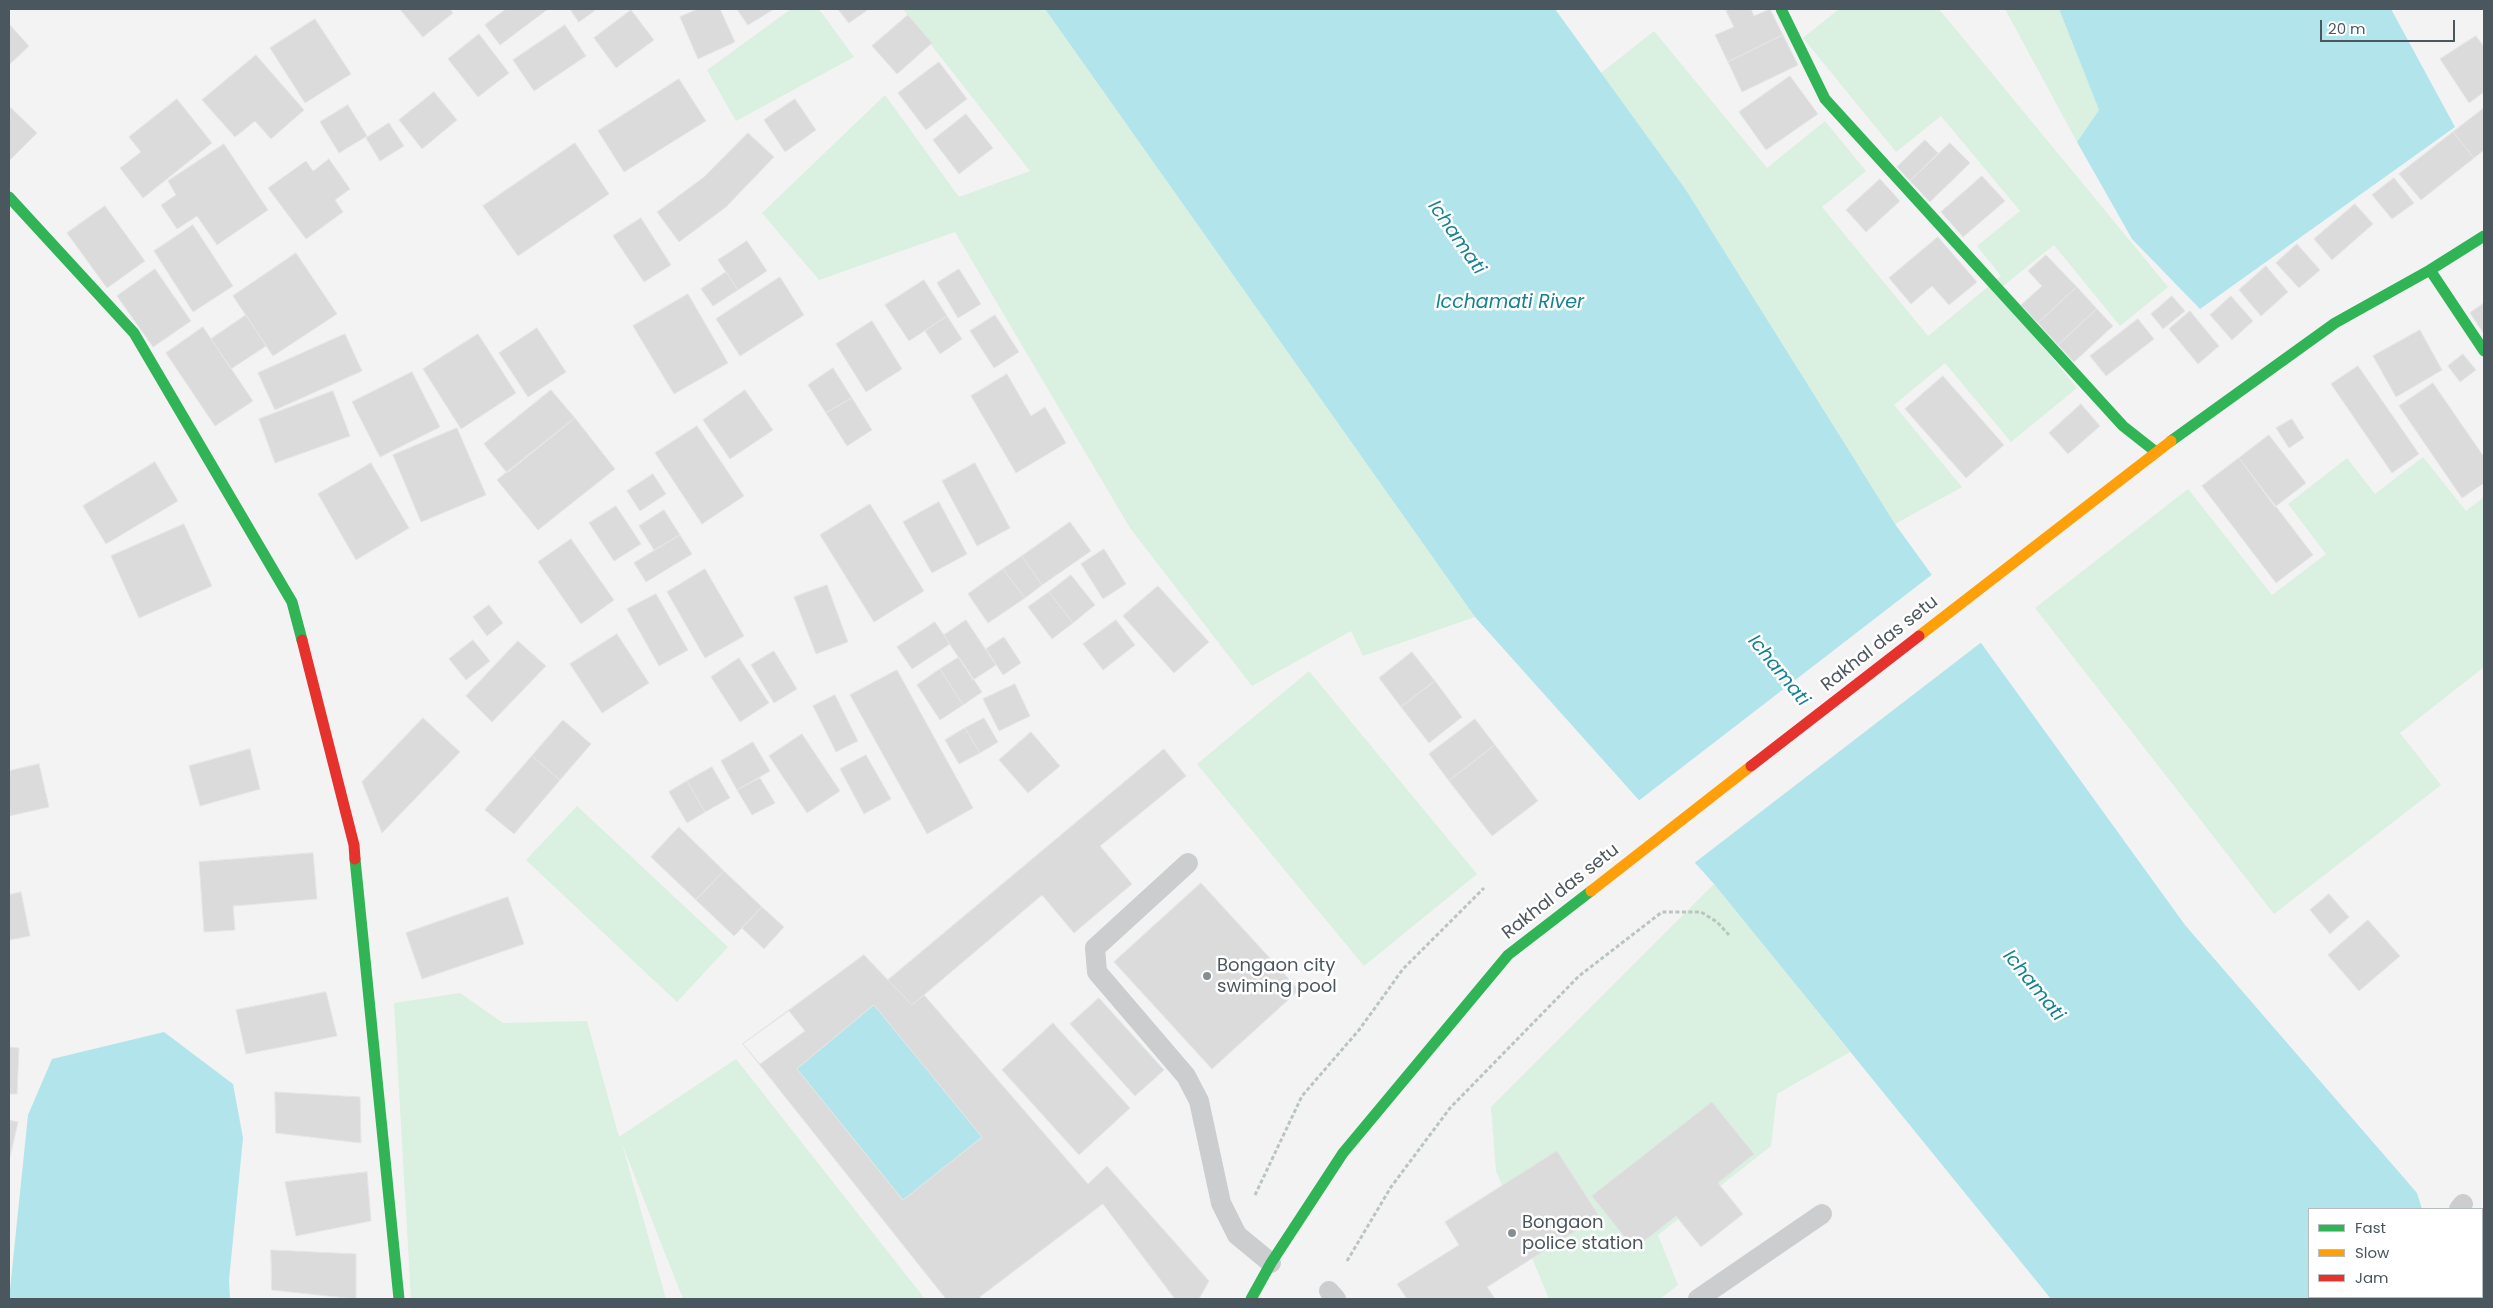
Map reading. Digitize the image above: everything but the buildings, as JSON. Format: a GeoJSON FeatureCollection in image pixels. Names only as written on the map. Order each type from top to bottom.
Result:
{"type":"FeatureCollection","features":[{"type":"Feature","properties":{"kind":"main road"},"geometry":{"type":"LineString","coordinates":[[1781,9],[1825,99],[2123,426],[2156,452]]}},
{"type":"Feature","properties":{"kind":"main road"},"geometry":{"type":"LineString","coordinates":[[9,197],[45,234],[134,334],[292,602],[354,845],[399,1299]]}},
{"type":"Feature","properties":{"kind":"main road","name":"Rakhal das setu"},"geometry":{"type":"LineString","coordinates":[[1250,1299],[1271,1263],[1343,1153],[1508,955],[2156,452],[2335,323],[2430,270],[2484,236]]}},
{"type":"Feature","properties":{"kind":"main road"},"geometry":{"type":"LineString","coordinates":[[2430,270],[2484,351]]}},
{"type":"Feature","properties":{"kind":"lane"},"geometry":{"type":"LineString","coordinates":[[1188,863],[1095,948],[1097,972],[1186,1076],[1199,1101],[1221,1203],[1237,1235],[1271,1263]]}},
{"type":"Feature","properties":{"kind":"lane"},"geometry":{"type":"LineString","coordinates":[[1698,1299],[1822,1214]]}},
{"type":"Feature","properties":{"kind":"path"},"geometry":{"type":"LineString","coordinates":[[1237,1235],[1302,1096],[1359,1030],[1404,969],[1484,888]]}},
{"type":"Feature","properties":{"kind":"path"},"geometry":{"type":"LineString","coordinates":[[1333,1295],[1391,1186],[1450,1108],[1579,976],[1662,912],[1701,912],[1717,922],[1728,935]]}},
{"type":"Feature","properties":{"kind":"green space"},"geometry":{"type":"Polygon","coordinates":[[[791,9],[819,9],[854,57],[736,121],[707,70],[791,9]]]}},
{"type":"Feature","properties":{"kind":"green space"},"geometry":{"type":"Polygon","coordinates":[[[903,9],[1045,9],[1475,617],[1363,656],[1351,631],[1252,686],[1130,528],[955,232],[819,280],[762,213],[885,95],[959,197],[1030,171],[903,9]]]}},
{"type":"Feature","properties":{"kind":"green space"},"geometry":{"type":"Polygon","coordinates":[[[1839,9],[1939,9],[2168,287],[2120,326],[2054,245],[1997,291],[2077,388],[2011,442],[1945,363],[1894,405],[1962,487],[1895,524],[1686,190],[1601,73],[1654,31],[1767,168],[1825,121],[1866,171],[1822,207],[1928,336],[2001,276],[1977,246],[2020,211],[1941,116],[1896,152],[1803,38],[1839,9]]]}},
{"type":"Feature","properties":{"kind":"green space"},"geometry":{"type":"Polygon","coordinates":[[[2005,9],[2059,9],[2099,110],[2077,142],[2005,9]]]}},
{"type":"Feature","properties":{"kind":"green space"},"geometry":{"type":"Polygon","coordinates":[[[2423,457],[2466,511],[2484,497],[2484,667],[2400,733],[2441,785],[2274,914],[2035,608],[2188,489],[2272,595],[2326,554],[2288,504],[2347,458],[2375,494],[2423,457]]]}},
{"type":"Feature","properties":{"kind":"green space"},"geometry":{"type":"Polygon","coordinates":[[[1309,671],[1477,874],[1364,966],[1197,764],[1309,671]]]}},
{"type":"Feature","properties":{"kind":"green space"},"geometry":{"type":"Polygon","coordinates":[[[577,806],[728,947],[677,1002],[526,860],[577,806]]]}},
{"type":"Feature","properties":{"kind":"green space"},"geometry":{"type":"Polygon","coordinates":[[[1714,884],[1850,1052],[1777,1094],[1771,1146],[1658,1235],[1678,1285],[1660,1299],[1549,1299],[1496,1171],[1491,1107],[1714,884]]]}},
{"type":"Feature","properties":{"kind":"green space"},"geometry":{"type":"Polygon","coordinates":[[[460,993],[503,1023],[587,1021],[619,1137],[736,1059],[925,1299],[683,1299],[622,1144],[666,1299],[411,1299],[394,1003],[460,993]]]}},
{"type":"Feature","properties":{"kind":"water","name":"Icchamati River"},"geometry":{"type":"Polygon","coordinates":[[[1045,9],[1555,9],[1686,190],[1895,524],[2185,925],[2417,1193],[2422,1208],[2308,1208],[2308,1298],[2483,1298],[2483,1279],[2484,1299],[2051,1299],[1714,884],[1475,617],[1045,9]]]}},
{"type":"Feature","properties":{"kind":"water"},"geometry":{"type":"Polygon","coordinates":[[[2059,9],[2391,9],[2455,127],[2200,309],[2132,239],[2077,142],[2099,110],[2059,9]]]}},
{"type":"Feature","properties":{"kind":"water"},"geometry":{"type":"Polygon","coordinates":[[[874,1005],[982,1137],[903,1200],[797,1069],[874,1005]]]}},
{"type":"Feature","properties":{"kind":"water"},"geometry":{"type":"Polygon","coordinates":[[[164,1032],[233,1084],[243,1138],[229,1280],[230,1299],[9,1299],[28,1115],[52,1059],[164,1032]]]}},
{"type":"Feature","properties":{"kind":"pier"},"geometry":{"type":"Polygon","coordinates":[[[1934,573],[1983,641],[1693,864],[1637,802],[1934,573]]]}},
{"type":"Feature","properties":{"kind":"traffic: fast"},"geometry":{"type":"LineString","coordinates":[[1781,9],[1825,99],[2123,426],[2156,452]]}},
{"type":"Feature","properties":{"kind":"traffic: fast"},"geometry":{"type":"LineString","coordinates":[[9,197],[134,333],[292,602],[302,640]]}},
{"type":"Feature","properties":{"kind":"traffic: fast"},"geometry":{"type":"LineString","coordinates":[[2171,441],[2335,323],[2430,270],[2484,236]]}},
{"type":"Feature","properties":{"kind":"traffic: fast"},"geometry":{"type":"LineString","coordinates":[[2430,270],[2484,351]]}},
{"type":"Feature","properties":{"kind":"traffic: fast"},"geometry":{"type":"LineString","coordinates":[[355,859],[399,1299]]}},
{"type":"Feature","properties":{"kind":"traffic: fast"},"geometry":{"type":"LineString","coordinates":[[1251,1299],[1271,1263],[1343,1153],[1508,955],[1591,891]]}},
{"type":"Feature","properties":{"kind":"traffic: slow"},"geometry":{"type":"LineString","coordinates":[[1919,636],[2171,441]]}},
{"type":"Feature","properties":{"kind":"traffic: slow"},"geometry":{"type":"LineString","coordinates":[[1591,891],[1751,766]]}},
{"type":"Feature","properties":{"kind":"traffic: jam"},"geometry":{"type":"LineString","coordinates":[[1751,766],[1919,636]]}},
{"type":"Feature","properties":{"kind":"traffic: jam"},"geometry":{"type":"LineString","coordinates":[[302,640],[354,845],[355,859]]}},
{"type":"Feature","properties":{"kind":"place","name":"Bongaon city swiming pool"},"geometry":{"type":"Point","coordinates":[1207,976]}},
{"type":"Feature","properties":{"kind":"place","name":"Bongaon police station"},"geometry":{"type":"Point","coordinates":[1512,1233]}},
{"type":"Feature","properties":{"kind":"water label","name":"Ichamati"},"geometry":{"type":"Point","coordinates":[1456,238]}},
{"type":"Feature","properties":{"kind":"water label","name":"Ichamati"},"geometry":{"type":"Point","coordinates":[1778,671]}},
{"type":"Feature","properties":{"kind":"water label","name":"Ichamati"},"geometry":{"type":"Point","coordinates":[2033,986]}}]}
